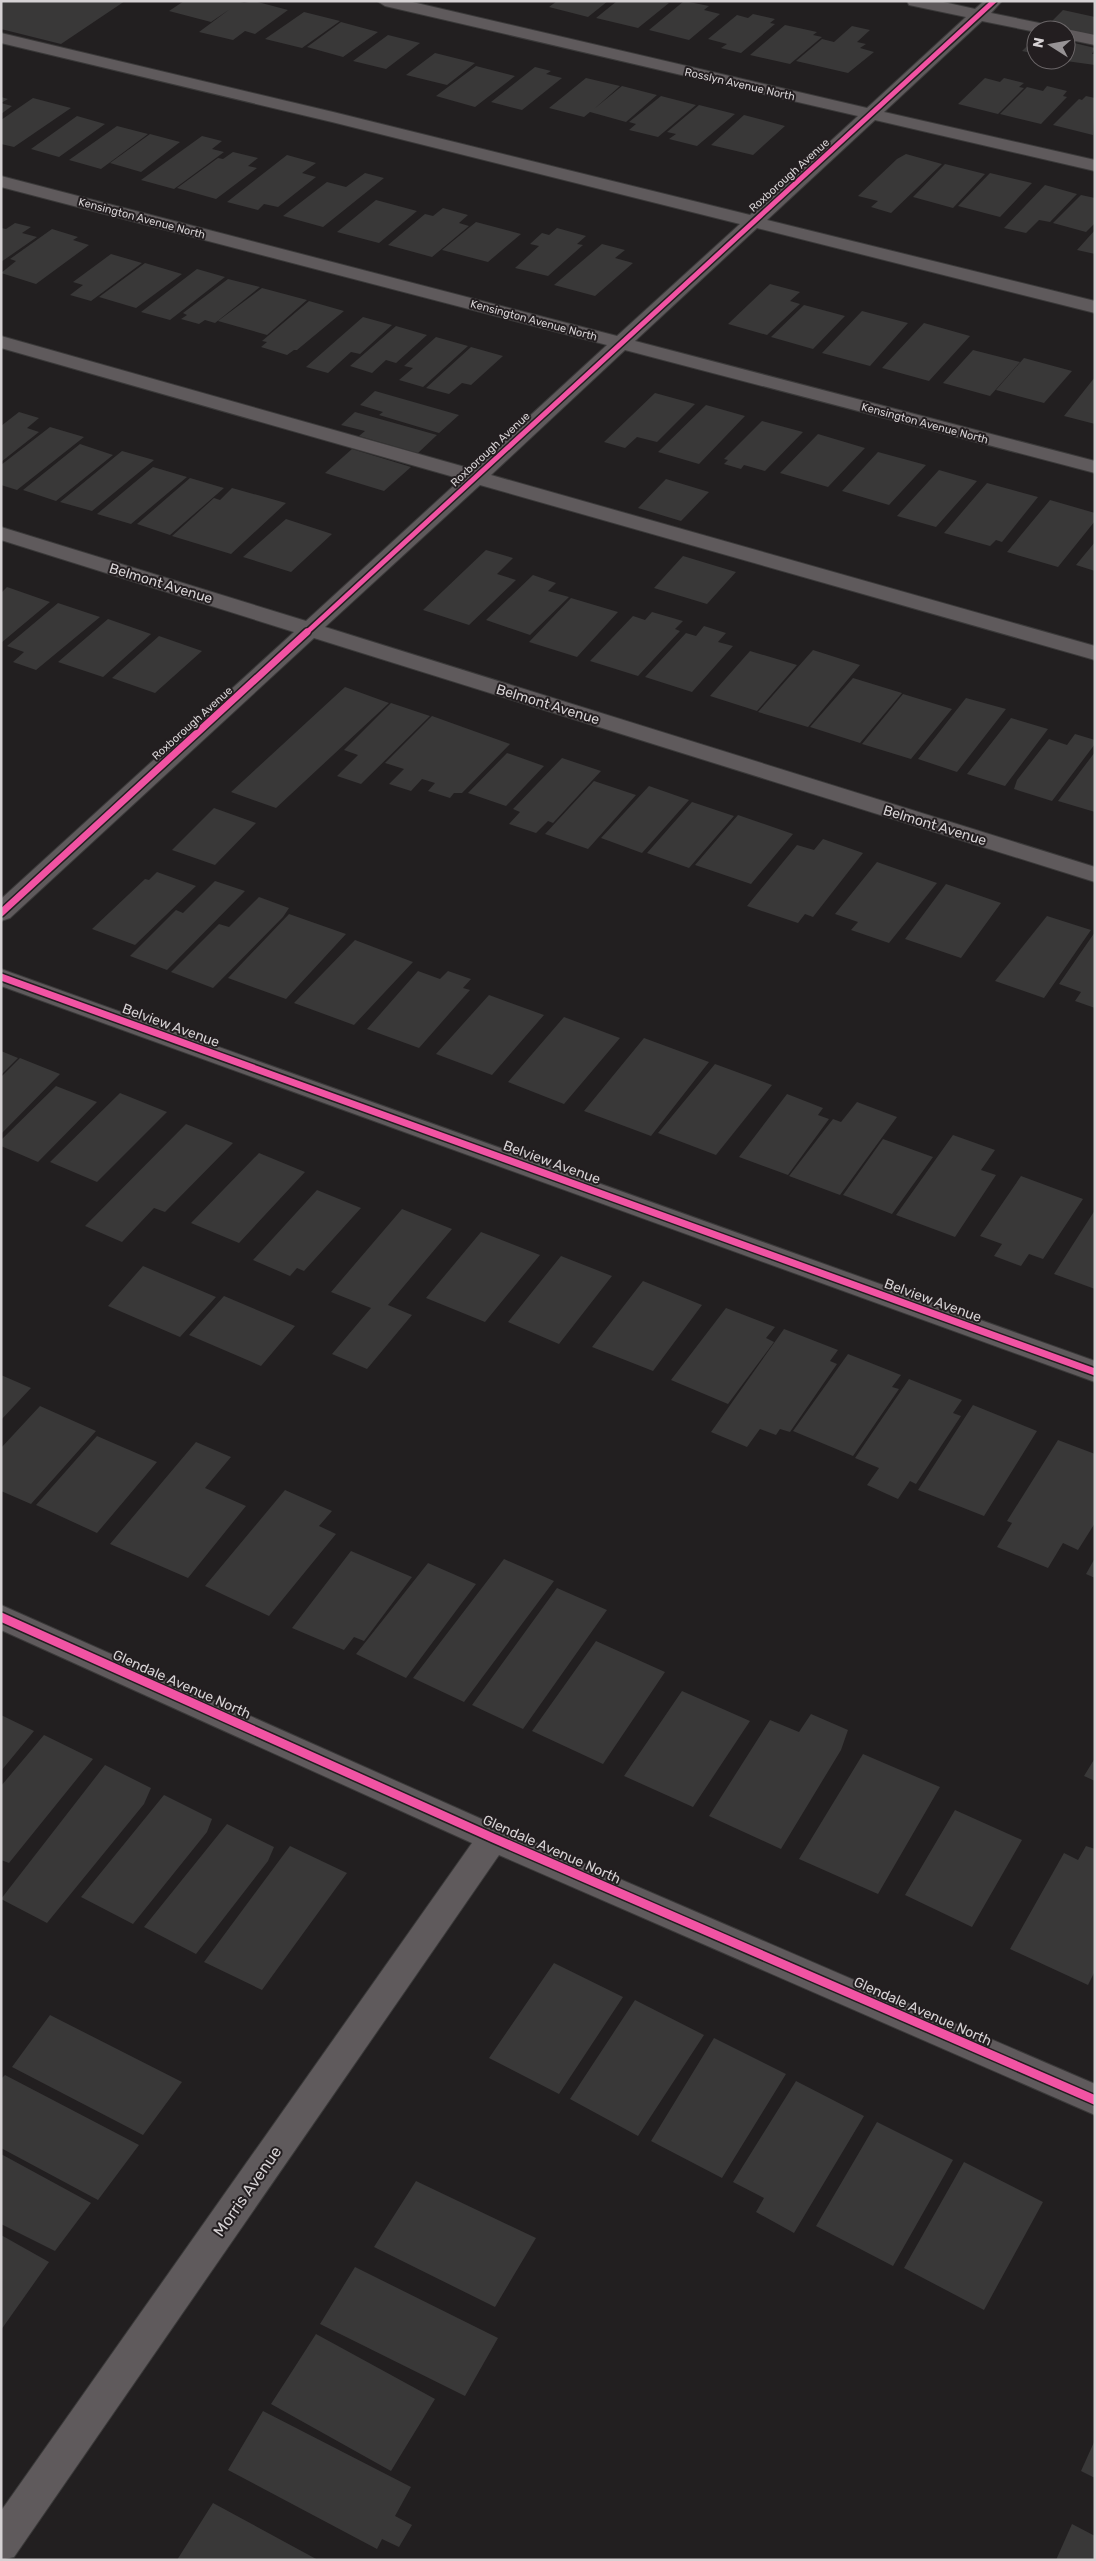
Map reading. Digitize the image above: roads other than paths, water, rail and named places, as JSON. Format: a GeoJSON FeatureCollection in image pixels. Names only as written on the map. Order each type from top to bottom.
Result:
{"type":"FeatureCollection","features":[{"type":"Feature","properties":{"kind":"street","name":"Rosslyn Avenue North"},"geometry":{"type":"LineString","coordinates":[[385,1],[1095,166]]}},
{"type":"Feature","properties":{"kind":"street"},"geometry":{"type":"LineString","coordinates":[[915,1],[1026,25]]}},
{"type":"Feature","properties":{"kind":"street","name":"Roxborough Avenue"},"geometry":{"type":"LineString","coordinates":[[1,913],[994,1]]}},
{"type":"Feature","properties":{"kind":"street"},"geometry":{"type":"LineString","coordinates":[[1076,36],[1095,40]]}},
{"type":"Feature","properties":{"kind":"street"},"geometry":{"type":"LineString","coordinates":[[1,38],[333,117],[1095,307]]}},
{"type":"Feature","properties":{"kind":"street","name":"Kensington Avenue North"},"geometry":{"type":"LineString","coordinates":[[1,181],[1095,467]]}},
{"type":"Feature","properties":{"kind":"street"},"geometry":{"type":"LineString","coordinates":[[1,342],[477,476],[1095,654]]}},
{"type":"Feature","properties":{"kind":"street","name":"Belmont Avenue"},"geometry":{"type":"LineString","coordinates":[[1,533],[1095,875]]}},
{"type":"Feature","properties":{"kind":"street","name":"Belview Avenue"},"geometry":{"type":"LineString","coordinates":[[1,977],[1095,1372]]}},
{"type":"Feature","properties":{"kind":"street","name":"Glendale Avenue North"},"geometry":{"type":"LineString","coordinates":[[1,1617],[493,1838],[1095,2100]]}},
{"type":"Feature","properties":{"kind":"street","name":"Morris Avenue"},"geometry":{"type":"LineString","coordinates":[[1,2544],[493,1838]]}}]}
